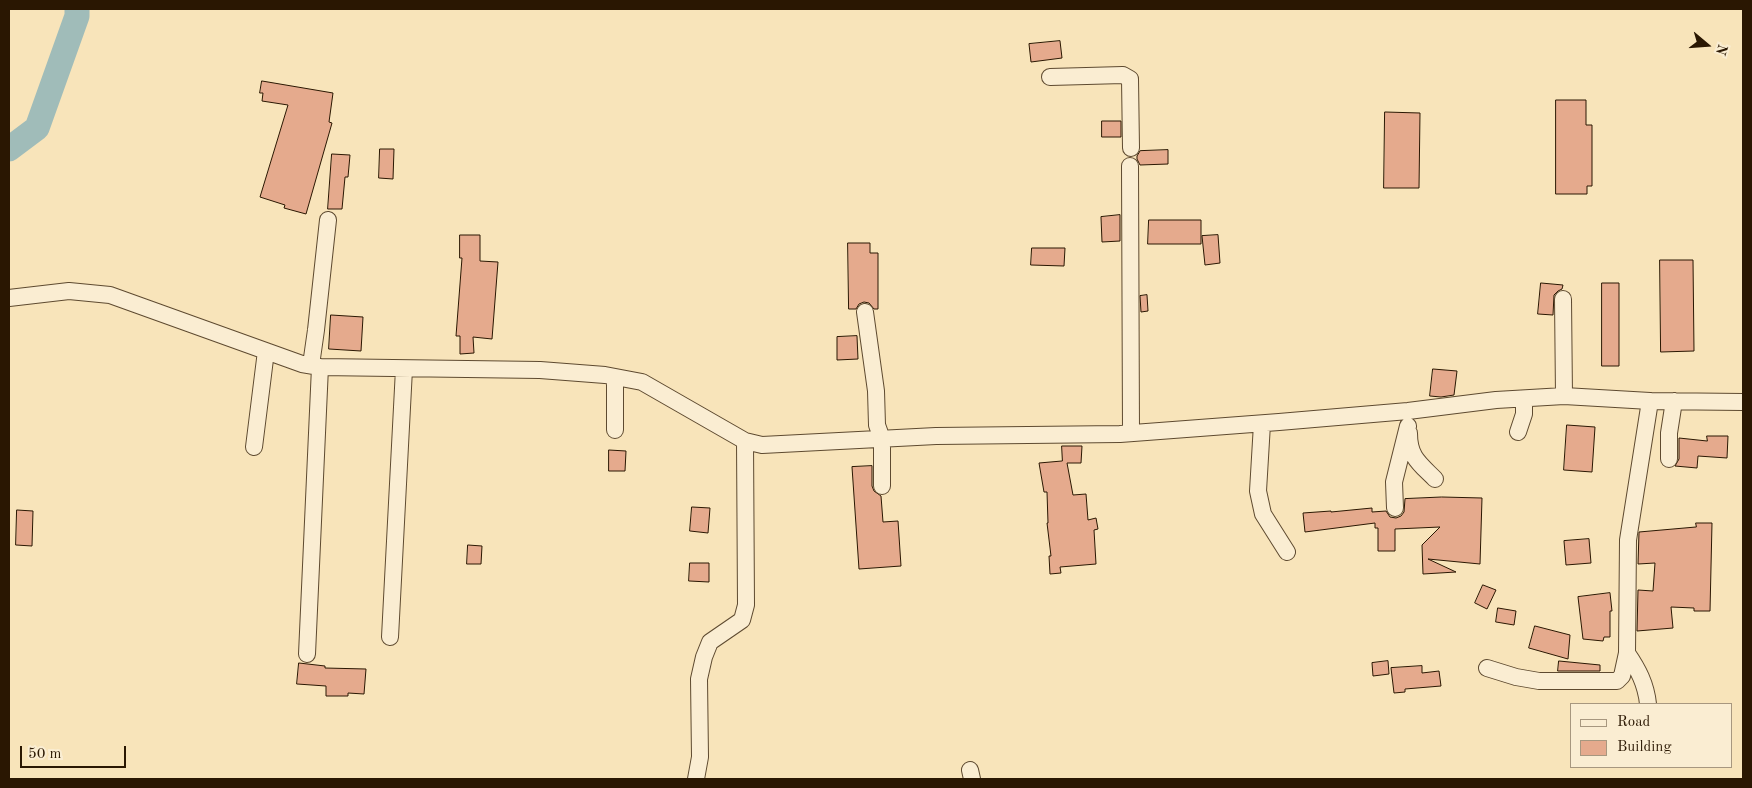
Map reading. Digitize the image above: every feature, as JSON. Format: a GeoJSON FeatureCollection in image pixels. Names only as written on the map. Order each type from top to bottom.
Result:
{"type":"FeatureCollection","features":[{"type":"Feature","properties":{"kind":"street"},"geometry":{"type":"LineString","coordinates":[[1050,77],[1123,75],[1130,79],[1131,148]]}},
{"type":"Feature","properties":{"kind":"street"},"geometry":{"type":"LineString","coordinates":[[1130,166],[1131,433]]}},
{"type":"Feature","properties":{"kind":"street"},"geometry":{"type":"LineString","coordinates":[[306,654],[316,330],[328,220]]}},
{"type":"Feature","properties":{"kind":"street"},"geometry":{"type":"LineString","coordinates":[[9,298],[69,291],[110,295],[266,351],[315,366],[540,370],[615,377],[642,382],[745,441],[762,445],[936,436],[1131,433],[1262,424],[1408,419],[1496,400],[1564,396],[1650,401],[1743,402]]}},
{"type":"Feature","properties":{"kind":"street"},"geometry":{"type":"LineString","coordinates":[[1563,298],[1564,396]]}},
{"type":"Feature","properties":{"kind":"street"},"geometry":{"type":"LineString","coordinates":[[864,312],[876,391],[876,425],[882,439],[882,486]]}},
{"type":"Feature","properties":{"kind":"street"},"geometry":{"type":"LineString","coordinates":[[254,446],[266,351]]}},
{"type":"Feature","properties":{"kind":"street"},"geometry":{"type":"LineString","coordinates":[[390,637],[404,369]]}},
{"type":"Feature","properties":{"kind":"street"},"geometry":{"type":"LineString","coordinates":[[615,377],[615,430]]}},
{"type":"Feature","properties":{"kind":"street"},"geometry":{"type":"LineString","coordinates":[[1518,432],[1524,414],[1524,399]]}},
{"type":"Feature","properties":{"kind":"street"},"geometry":{"type":"LineString","coordinates":[[1487,668],[1516,677],[1539,681],[1617,681],[1622,676],[1627,653],[1628,540],[1650,401]]}},
{"type":"Feature","properties":{"kind":"street"},"geometry":{"type":"LineString","coordinates":[[1669,459],[1669,434],[1674,401]]}},
{"type":"Feature","properties":{"kind":"street"},"geometry":{"type":"LineString","coordinates":[[1408,419],[1409,442],[1414,458],[1435,479]]}},
{"type":"Feature","properties":{"kind":"street"},"geometry":{"type":"LineString","coordinates":[[1395,508],[1394,482],[1408,419]]}},
{"type":"Feature","properties":{"kind":"street"},"geometry":{"type":"LineString","coordinates":[[1262,424],[1258,491],[1263,514],[1287,552]]}},
{"type":"Feature","properties":{"kind":"street"},"geometry":{"type":"LineString","coordinates":[[696,779],[700,757],[699,679],[704,657],[710,642],[742,620],[746,604],[745,441]]}},
{"type":"Feature","properties":{"kind":"street"},"geometry":{"type":"LineString","coordinates":[[1627,653],[1637,668],[1646,689],[1648,703]]}},
{"type":"Feature","properties":{"kind":"building"},"geometry":{"type":"Polygon","coordinates":[[[1060,41],[1062,58],[1031,62],[1029,44],[1060,41]]]}},
{"type":"Feature","properties":{"kind":"building"},"geometry":{"type":"Polygon","coordinates":[[[262,81],[333,93],[329,122],[332,123],[306,214],[284,208],[285,205],[260,197],[288,105],[262,101],[263,93],[260,93],[262,81]]]}},
{"type":"Feature","properties":{"kind":"building"},"geometry":{"type":"Polygon","coordinates":[[[1556,100],[1586,100],[1586,125],[1592,125],[1592,186],[1587,186],[1587,194],[1556,194],[1556,100]]]}},
{"type":"Feature","properties":{"kind":"building"},"geometry":{"type":"Polygon","coordinates":[[[1385,112],[1420,113],[1419,188],[1384,188],[1385,112]]]}},
{"type":"Feature","properties":{"kind":"building"},"geometry":{"type":"Polygon","coordinates":[[[1102,121],[1121,121],[1121,137],[1102,137],[1102,121]]]}},
{"type":"Feature","properties":{"kind":"building"},"geometry":{"type":"Polygon","coordinates":[[[380,149],[394,149],[393,179],[379,178],[380,149]]]}},
{"type":"Feature","properties":{"kind":"building"},"geometry":{"type":"Polygon","coordinates":[[[1168,150],[1168,164],[1140,165],[1137,159],[1140,151],[1168,150]]]}},
{"type":"Feature","properties":{"kind":"building"},"geometry":{"type":"Polygon","coordinates":[[[332,154],[350,155],[348,177],[345,177],[342,209],[328,209],[332,154]]]}},
{"type":"Feature","properties":{"kind":"building"},"geometry":{"type":"Polygon","coordinates":[[[1120,215],[1120,241],[1102,242],[1101,217],[1120,215]]]}},
{"type":"Feature","properties":{"kind":"building"},"geometry":{"type":"Polygon","coordinates":[[[1149,220],[1201,220],[1201,244],[1148,244],[1149,220]]]}},
{"type":"Feature","properties":{"kind":"building"},"geometry":{"type":"Polygon","coordinates":[[[460,235],[480,235],[480,261],[498,262],[492,339],[473,337],[474,353],[460,354],[460,336],[456,336],[462,258],[460,258],[460,235]]]}},
{"type":"Feature","properties":{"kind":"building"},"geometry":{"type":"Polygon","coordinates":[[[1218,235],[1220,263],[1205,265],[1202,236],[1218,235]]]}},
{"type":"Feature","properties":{"kind":"building"},"geometry":{"type":"Polygon","coordinates":[[[848,243],[870,243],[870,253],[878,253],[878,309],[874,309],[869,303],[864,302],[859,304],[856,309],[849,309],[848,243]]]}},
{"type":"Feature","properties":{"kind":"building"},"geometry":{"type":"Polygon","coordinates":[[[1032,248],[1065,248],[1064,266],[1031,265],[1032,248]]]}},
{"type":"Feature","properties":{"kind":"building"},"geometry":{"type":"Polygon","coordinates":[[[1660,260],[1693,260],[1694,351],[1661,352],[1660,260]]]}},
{"type":"Feature","properties":{"kind":"building"},"geometry":{"type":"Polygon","coordinates":[[[1541,283],[1563,285],[1562,289],[1554,295],[1553,315],[1538,314],[1541,283]]]}},
{"type":"Feature","properties":{"kind":"building"},"geometry":{"type":"Polygon","coordinates":[[[1602,283],[1619,283],[1619,366],[1602,366],[1602,283]]]}},
{"type":"Feature","properties":{"kind":"building"},"geometry":{"type":"Polygon","coordinates":[[[1147,295],[1148,311],[1141,312],[1140,296],[1147,295]]]}},
{"type":"Feature","properties":{"kind":"building"},"geometry":{"type":"Polygon","coordinates":[[[331,315],[363,317],[361,351],[329,349],[331,315]]]}},
{"type":"Feature","properties":{"kind":"building"},"geometry":{"type":"Polygon","coordinates":[[[857,336],[858,359],[837,360],[837,337],[857,336]]]}},
{"type":"Feature","properties":{"kind":"building"},"geometry":{"type":"Polygon","coordinates":[[[1433,369],[1457,371],[1454,395],[1430,396],[1433,369]]]}},
{"type":"Feature","properties":{"kind":"building"},"geometry":{"type":"Polygon","coordinates":[[[1567,425],[1595,427],[1592,472],[1564,470],[1567,425]]]}},
{"type":"Feature","properties":{"kind":"building"},"geometry":{"type":"Polygon","coordinates":[[[1707,436],[1728,436],[1727,458],[1698,456],[1697,468],[1675,466],[1679,459],[1679,438],[1707,441],[1707,436]]]}},
{"type":"Feature","properties":{"kind":"building"},"geometry":{"type":"Polygon","coordinates":[[[1062,446],[1082,446],[1081,463],[1067,463],[1073,495],[1086,494],[1088,520],[1096,518],[1098,529],[1094,530],[1096,564],[1060,567],[1061,573],[1050,574],[1049,556],[1051,556],[1047,523],[1047,492],[1044,492],[1039,463],[1062,461],[1062,446]]]}},
{"type":"Feature","properties":{"kind":"building"},"geometry":{"type":"Polygon","coordinates":[[[609,450],[626,451],[625,471],[609,471],[609,450]]]}},
{"type":"Feature","properties":{"kind":"building"},"geometry":{"type":"Polygon","coordinates":[[[872,466],[872,486],[874,491],[881,496],[883,522],[898,521],[901,566],[859,569],[852,467],[872,466]]]}},
{"type":"Feature","properties":{"kind":"building"},"geometry":{"type":"Polygon","coordinates":[[[1442,497],[1482,498],[1480,564],[1428,559],[1456,572],[1423,574],[1422,545],[1440,527],[1395,529],[1395,551],[1378,551],[1378,528],[1375,528],[1375,523],[1305,532],[1303,513],[1372,508],[1372,512],[1386,511],[1390,517],[1396,518],[1404,512],[1405,499],[1442,497]]]}},
{"type":"Feature","properties":{"kind":"building"},"geometry":{"type":"Polygon","coordinates":[[[692,507],[710,508],[708,533],[690,531],[692,507]]]}},
{"type":"Feature","properties":{"kind":"building"},"geometry":{"type":"Polygon","coordinates":[[[17,510],[33,511],[32,546],[16,545],[17,510]]]}},
{"type":"Feature","properties":{"kind":"building"},"geometry":{"type":"Polygon","coordinates":[[[1696,523],[1712,523],[1710,611],[1694,611],[1694,608],[1671,607],[1673,628],[1637,631],[1638,590],[1653,591],[1655,563],[1638,564],[1639,532],[1696,527],[1696,523]]]}},
{"type":"Feature","properties":{"kind":"building"},"geometry":{"type":"Polygon","coordinates":[[[1589,539],[1591,563],[1566,565],[1564,541],[1589,539]]]}},
{"type":"Feature","properties":{"kind":"building"},"geometry":{"type":"Polygon","coordinates":[[[468,545],[482,546],[481,564],[467,564],[468,545]]]}},
{"type":"Feature","properties":{"kind":"building"},"geometry":{"type":"Polygon","coordinates":[[[690,563],[709,563],[709,582],[689,581],[690,563]]]}},
{"type":"Feature","properties":{"kind":"building"},"geometry":{"type":"Polygon","coordinates":[[[1483,585],[1496,590],[1487,609],[1475,603],[1483,585]]]}},
{"type":"Feature","properties":{"kind":"building"},"geometry":{"type":"Polygon","coordinates":[[[1610,593],[1612,611],[1610,611],[1610,637],[1604,637],[1603,641],[1583,639],[1578,597],[1610,593]]]}},
{"type":"Feature","properties":{"kind":"building"},"geometry":{"type":"Polygon","coordinates":[[[1498,608],[1516,611],[1514,625],[1496,622],[1498,608]]]}},
{"type":"Feature","properties":{"kind":"building"},"geometry":{"type":"Polygon","coordinates":[[[1535,626],[1570,635],[1568,659],[1529,648],[1535,626]]]}},
{"type":"Feature","properties":{"kind":"building"},"geometry":{"type":"Polygon","coordinates":[[[1388,661],[1389,674],[1373,676],[1372,663],[1388,661]]]}},
{"type":"Feature","properties":{"kind":"building"},"geometry":{"type":"Polygon","coordinates":[[[1559,661],[1600,665],[1600,671],[1558,671],[1559,661]]]}},
{"type":"Feature","properties":{"kind":"building"},"geometry":{"type":"Polygon","coordinates":[[[299,663],[325,666],[325,668],[366,669],[364,694],[348,693],[348,696],[326,696],[326,686],[297,684],[299,663]]]}},
{"type":"Feature","properties":{"kind":"building"},"geometry":{"type":"Polygon","coordinates":[[[1422,666],[1422,673],[1439,671],[1441,686],[1405,689],[1405,692],[1394,693],[1391,668],[1422,666]]]}},
{"type":"Feature","properties":{"kind":"waterway"},"geometry":{"type":"LineString","coordinates":[[9,149],[37,128],[77,16],[77,9]]}}]}
